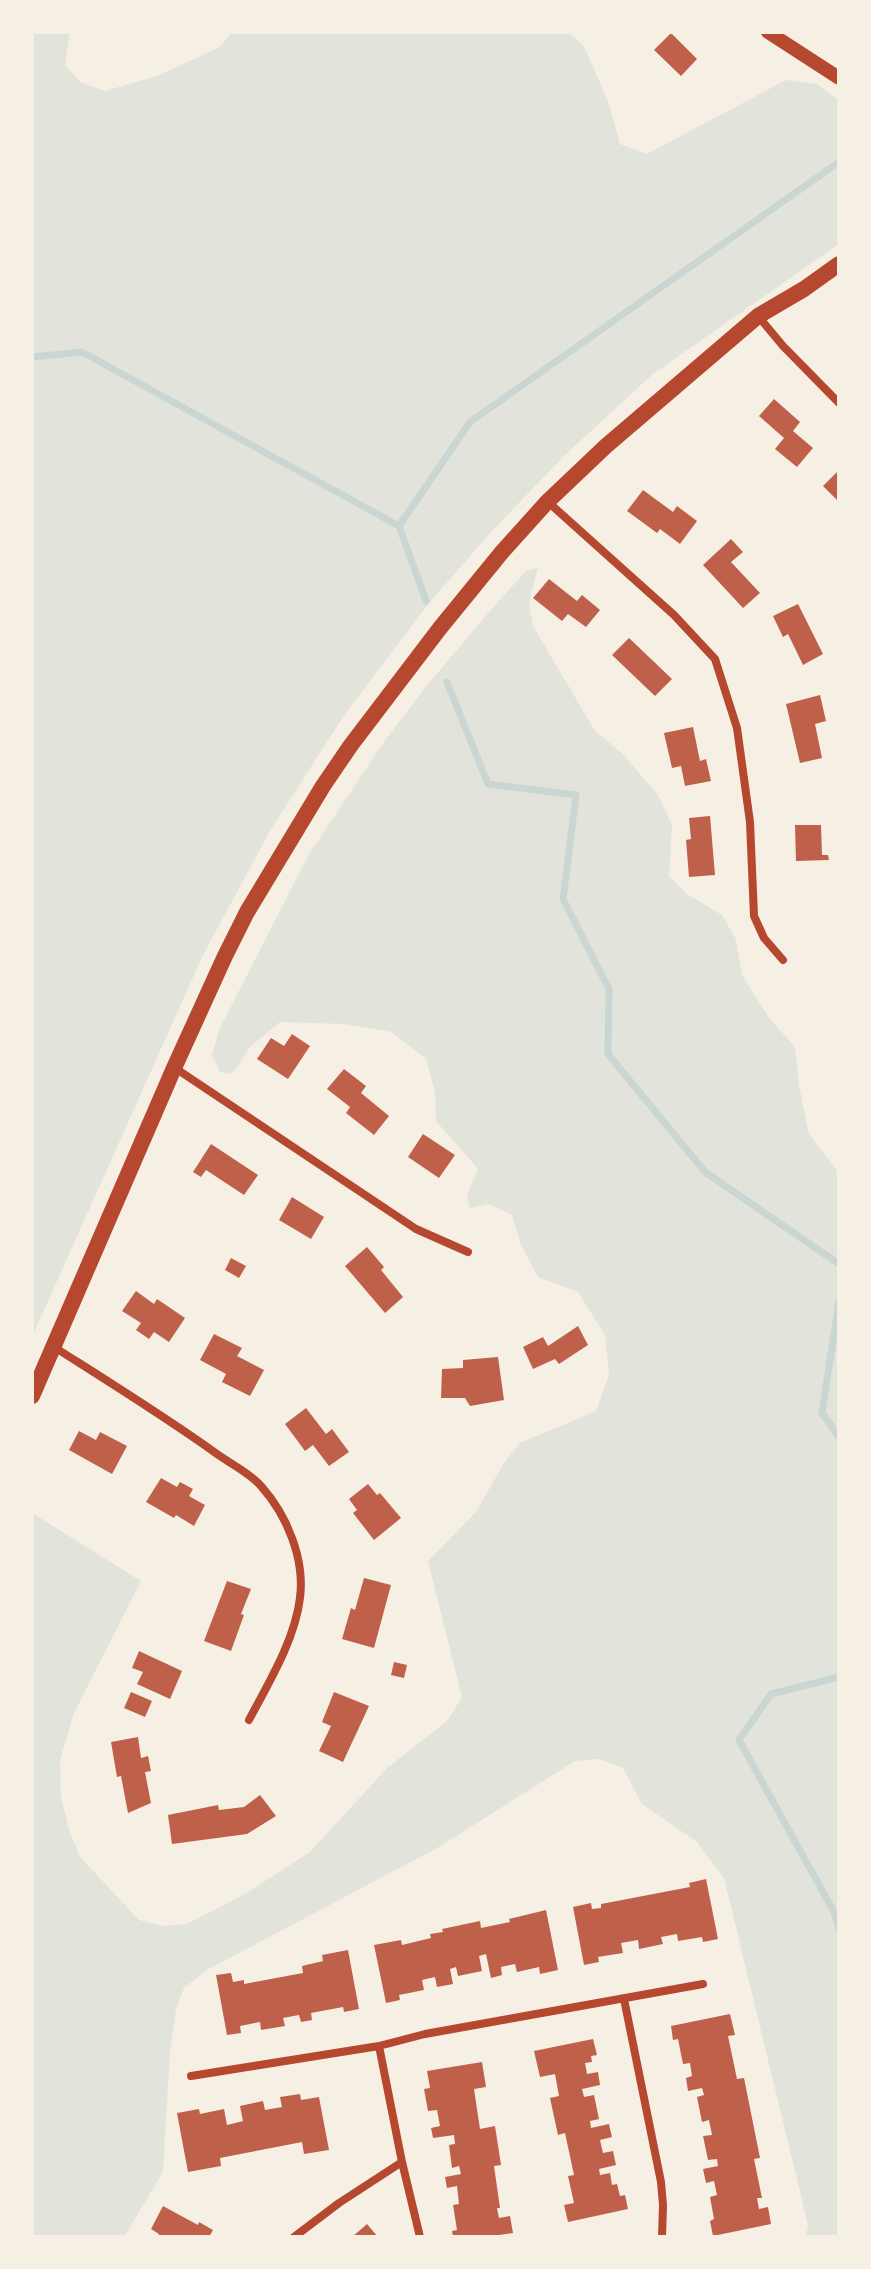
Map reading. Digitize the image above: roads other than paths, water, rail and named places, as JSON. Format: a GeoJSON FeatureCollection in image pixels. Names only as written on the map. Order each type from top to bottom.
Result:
{"type":"FeatureCollection","features":[{"type":"Feature","properties":{"kind":"main road"},"geometry":{"type":"LineString","coordinates":[[32,1396],[174,1068],[242,923],[323,786],[351,745],[440,628],[547,502],[606,446],[758,316],[839,264]]}},
{"type":"Feature","properties":{"kind":"street"},"geometry":{"type":"LineString","coordinates":[[768,32],[839,78]]}},
{"type":"Feature","properties":{"kind":"street"},"geometry":{"type":"LineString","coordinates":[[758,316],[839,403]]}},
{"type":"Feature","properties":{"kind":"street"},"geometry":{"type":"LineString","coordinates":[[547,502],[674,615],[715,659],[737,728],[750,822],[754,916],[764,938],[783,960]]}},
{"type":"Feature","properties":{"kind":"street"},"geometry":{"type":"LineString","coordinates":[[174,1068],[416,1229],[468,1252]]}},
{"type":"Feature","properties":{"kind":"street"},"geometry":{"type":"LineString","coordinates":[[54,1347],[188,1433],[260,1485],[286,1522],[298,1559],[300,1597],[290,1635],[276,1669],[249,1720]]}},
{"type":"Feature","properties":{"kind":"street"},"geometry":{"type":"LineString","coordinates":[[191,2076],[379,2046],[425,2034],[703,1984]]}},
{"type":"Feature","properties":{"kind":"street"},"geometry":{"type":"LineString","coordinates":[[624,1999],[661,2182],[662,2237]]}},
{"type":"Feature","properties":{"kind":"street"},"geometry":{"type":"LineString","coordinates":[[379,2046],[420,2237]]}},
{"type":"Feature","properties":{"kind":"street"},"geometry":{"type":"LineString","coordinates":[[294,2237],[402,2162]]}},
{"type":"Feature","properties":{"kind":"waterway"},"geometry":{"type":"LineString","coordinates":[[399,526],[470,422],[839,162]]}},
{"type":"Feature","properties":{"kind":"waterway"},"geometry":{"type":"LineString","coordinates":[[32,357],[82,352],[399,526],[426,601]]}},
{"type":"Feature","properties":{"kind":"waterway"},"geometry":{"type":"LineString","coordinates":[[447,682],[488,784],[576,795],[563,899],[609,989],[608,1054],[705,1172],[839,1264]]}},
{"type":"Feature","properties":{"kind":"waterway"},"geometry":{"type":"LineString","coordinates":[[839,1301],[822,1413],[839,1437]]}},
{"type":"Feature","properties":{"kind":"waterway"},"geometry":{"type":"LineString","coordinates":[[839,1677],[771,1694],[739,1740],[834,1912],[839,1929]]}}]}
